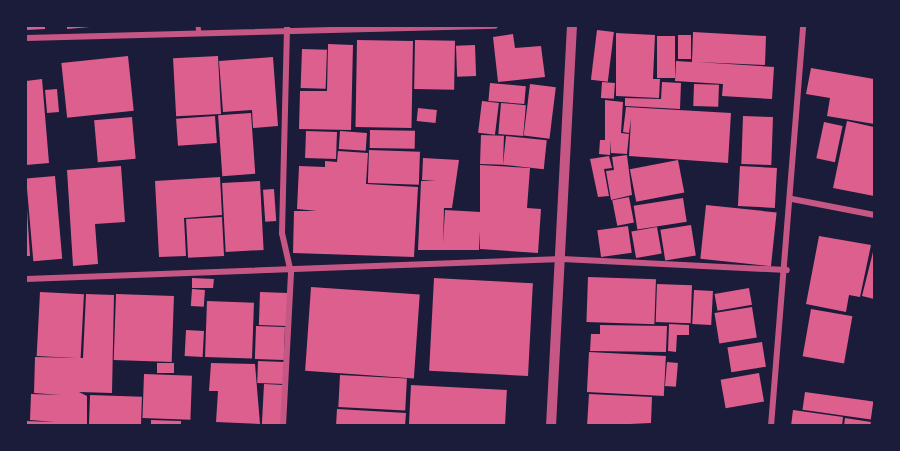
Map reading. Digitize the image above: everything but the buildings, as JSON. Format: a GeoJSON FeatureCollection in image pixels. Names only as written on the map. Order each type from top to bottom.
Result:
{"type":"FeatureCollection","features":[{"type":"Feature","properties":{"kind":"street"},"geometry":{"type":"LineString","coordinates":[[283,426],[291,273],[282,233],[288,26]]}},
{"type":"Feature","properties":{"kind":"street"},"geometry":{"type":"LineString","coordinates":[[26,38],[199,33],[287,35],[495,26]]}},
{"type":"Feature","properties":{"kind":"street"},"geometry":{"type":"LineString","coordinates":[[551,426],[562,259],[572,26]]}},
{"type":"Feature","properties":{"kind":"street"},"geometry":{"type":"LineString","coordinates":[[771,426],[787,270],[803,26]]}},
{"type":"Feature","properties":{"kind":"street"},"geometry":{"type":"LineString","coordinates":[[792,200],[874,215]]}},
{"type":"Feature","properties":{"kind":"street"},"geometry":{"type":"LineString","coordinates":[[26,279],[291,273],[562,259],[787,270]]}},
{"type":"Feature","properties":{"kind":"lane"},"geometry":{"type":"LineString","coordinates":[[198,26],[199,33]]}}]}
